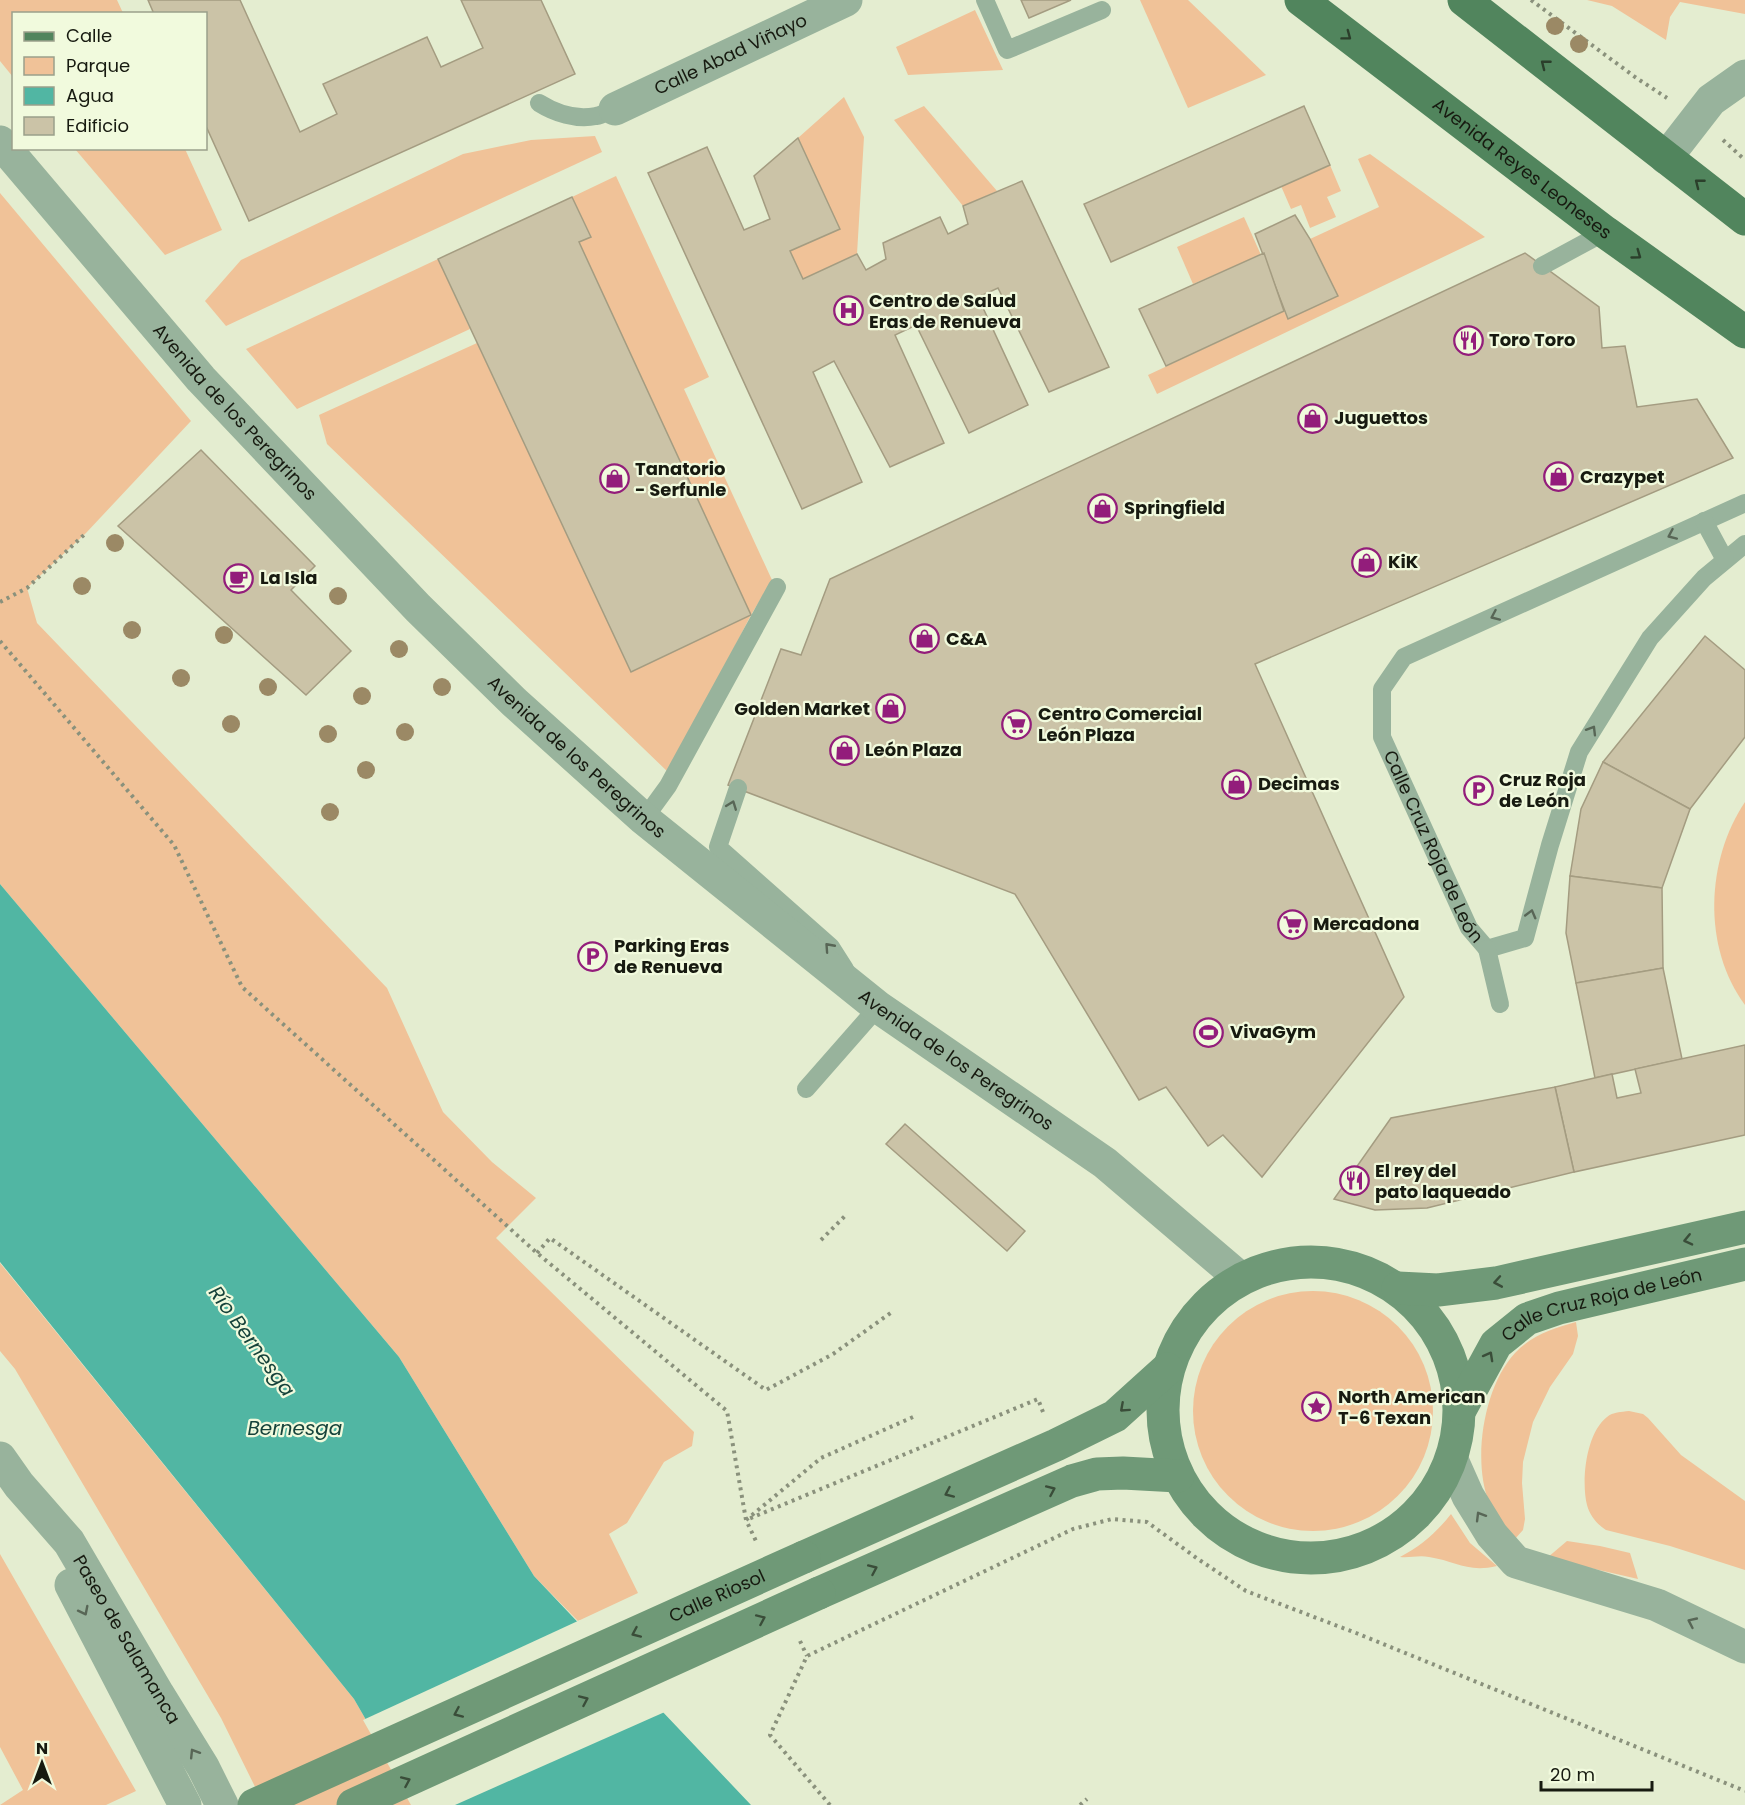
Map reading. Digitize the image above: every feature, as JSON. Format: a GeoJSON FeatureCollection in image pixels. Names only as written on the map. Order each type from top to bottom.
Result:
{"type":"FeatureCollection","features":[{"type":"Feature","properties":{"kind":"main road","name":"Avenida Reyes Leoneses"},"geometry":{"type":"LineString","coordinates":[[1301,0],[1605,232],[1745,332]]}},
{"type":"Feature","properties":{"kind":"main road"},"geometry":{"type":"LineString","coordinates":[[1464,0],[1745,219]]}},
{"type":"Feature","properties":{"kind":"main road","name":"Calle Cruz Roja de León"},"geometry":{"type":"LineString","coordinates":[[1398,1288],[1438,1290],[1496,1283],[1745,1227]]}},
{"type":"Feature","properties":{"kind":"main road"},"geometry":{"type":"LineString","coordinates":[[1321,1261],[1361,1269],[1398,1288],[1431,1321],[1453,1362],[1461,1408],[1459,1434],[1452,1460],[1434,1496],[1406,1525],[1372,1546],[1334,1557],[1294,1558],[1247,1544],[1206,1516],[1178,1476],[1165,1442],[1161,1406],[1167,1369],[1183,1333],[1208,1302],[1240,1278],[1279,1264],[1321,1261]]}},
{"type":"Feature","properties":{"kind":"main road","name":"Calle Cruz Roja de León"},"geometry":{"type":"LineString","coordinates":[[1461,1408],[1496,1344],[1527,1319],[1559,1308],[1745,1264]]}},
{"type":"Feature","properties":{"kind":"main road","name":"Calle Riosol"},"geometry":{"type":"LineString","coordinates":[[254,1805],[1056,1445],[1115,1416],[1167,1369]]}},
{"type":"Feature","properties":{"kind":"main road"},"geometry":{"type":"LineString","coordinates":[[353,1805],[819,1593],[1072,1481],[1097,1474],[1178,1476]]}},
{"type":"Feature","properties":{"kind":"street","name":"Calle Abad Viñayo"},"geometry":{"type":"LineString","coordinates":[[615,109],[846,0]]}},
{"type":"Feature","properties":{"kind":"street"},"geometry":{"type":"LineString","coordinates":[[1666,159],[1711,100],[1745,76]]}},
{"type":"Feature","properties":{"kind":"street","name":"Avenida de los Peregrinos"},"geometry":{"type":"LineString","coordinates":[[0,142],[201,379],[418,608],[514,702],[644,819],[870,1001],[1105,1163],[1240,1278]]}},
{"type":"Feature","properties":{"kind":"street","name":"Paseo de Salamanca"},"geometry":{"type":"LineString","coordinates":[[0,1458],[19,1485],[69,1542],[202,1767],[222,1805]]}},
{"type":"Feature","properties":{"kind":"street"},"geometry":{"type":"LineString","coordinates":[[1452,1460],[1468,1496],[1492,1535],[1516,1562],[1657,1605],[1745,1647]]}},
{"type":"Feature","properties":{"kind":"street","name":"Paseo de Salamanca"},"geometry":{"type":"LineString","coordinates":[[19,1485],[185,1805]]}},
{"type":"Feature","properties":{"kind":"lane"},"geometry":{"type":"LineString","coordinates":[[985,0],[1007,50],[1102,10]]}},
{"type":"Feature","properties":{"kind":"lane"},"geometry":{"type":"LineString","coordinates":[[538,103],[554,112],[579,116],[596,116],[615,109]]}},
{"type":"Feature","properties":{"kind":"lane"},"geometry":{"type":"LineString","coordinates":[[1542,266],[1605,232]]}},
{"type":"Feature","properties":{"kind":"lane","name":"Calle Cruz Roja de León"},"geometry":{"type":"LineString","coordinates":[[1745,503],[1404,657],[1382,689],[1382,737],[1469,928],[1487,949],[1525,938],[1550,845],[1579,752],[1650,638],[1704,578],[1745,544]]}},
{"type":"Feature","properties":{"kind":"lane"},"geometry":{"type":"LineString","coordinates":[[1704,521],[1725,560]]}},
{"type":"Feature","properties":{"kind":"lane"},"geometry":{"type":"LineString","coordinates":[[644,819],[668,786],[777,587]]}},
{"type":"Feature","properties":{"kind":"lane"},"geometry":{"type":"LineString","coordinates":[[738,788],[718,847],[831,947],[870,1001],[806,1089]]}},
{"type":"Feature","properties":{"kind":"lane"},"geometry":{"type":"LineString","coordinates":[[1487,949],[1500,1004]]}},
{"type":"Feature","properties":{"kind":"path"},"geometry":{"type":"LineString","coordinates":[[1531,0],[1635,77]]}},
{"type":"Feature","properties":{"kind":"path"},"geometry":{"type":"LineString","coordinates":[[0,602],[27,588],[86,533]]}},
{"type":"Feature","properties":{"kind":"path"},"geometry":{"type":"LineString","coordinates":[[0,641],[174,845],[242,987],[537,1253],[727,1411],[746,1520],[756,1542]]}},
{"type":"Feature","properties":{"kind":"path"},"geometry":{"type":"LineString","coordinates":[[821,1240],[845,1216]]}},
{"type":"Feature","properties":{"kind":"path"},"geometry":{"type":"LineString","coordinates":[[537,1253],[550,1238],[766,1390],[833,1354],[891,1312]]}},
{"type":"Feature","properties":{"kind":"path"},"geometry":{"type":"LineString","coordinates":[[746,1520],[1038,1399],[1045,1418]]}},
{"type":"Feature","properties":{"kind":"path"},"geometry":{"type":"LineString","coordinates":[[746,1520],[821,1458],[913,1418]]}},
{"type":"Feature","properties":{"kind":"path"},"geometry":{"type":"LineString","coordinates":[[830,1805],[771,1735],[807,1656],[1073,1529],[1112,1519],[1147,1522],[1246,1591],[1356,1633],[1745,1791]]}},
{"type":"Feature","properties":{"kind":"path"},"geometry":{"type":"LineString","coordinates":[[800,1640],[807,1656]]}},
{"type":"Feature","properties":{"kind":"path"},"geometry":{"type":"LineString","coordinates":[[1080,1805],[1087,1799]]}},
{"type":"Feature","properties":{"kind":"green space"},"geometry":{"type":"Polygon","coordinates":[[[0,0],[117,0],[123,12],[12,12],[12,76],[0,61],[0,0]]]}},
{"type":"Feature","properties":{"kind":"green space"},"geometry":{"type":"Polygon","coordinates":[[[1140,0],[1188,0],[1266,75],[1188,108],[1140,0]]]}},
{"type":"Feature","properties":{"kind":"green space"},"geometry":{"type":"Polygon","coordinates":[[[1587,0],[1745,0],[1745,14],[1680,2],[1670,17],[1666,40],[1612,6],[1587,0]]]}},
{"type":"Feature","properties":{"kind":"green space"},"geometry":{"type":"Polygon","coordinates":[[[975,10],[1003,70],[908,75],[896,47],[975,10]]]}},
{"type":"Feature","properties":{"kind":"green space"},"geometry":{"type":"Polygon","coordinates":[[[844,97],[864,137],[857,254],[803,279],[790,251],[840,229],[798,138],[844,97]]]}},
{"type":"Feature","properties":{"kind":"green space"},"geometry":{"type":"Polygon","coordinates":[[[924,106],[997,191],[963,206],[894,120],[924,106]]]}},
{"type":"Feature","properties":{"kind":"green space"},"geometry":{"type":"Polygon","coordinates":[[[595,136],[602,152],[226,326],[205,301],[241,260],[463,154],[531,140],[595,136]]]}},
{"type":"Feature","properties":{"kind":"green space"},"geometry":{"type":"Polygon","coordinates":[[[76,150],[185,150],[222,230],[165,255],[76,150]]]}},
{"type":"Feature","properties":{"kind":"green space"},"geometry":{"type":"Polygon","coordinates":[[[1370,154],[1485,237],[1157,394],[1148,375],[1284,311],[1288,319],[1337,296],[1310,239],[1379,207],[1358,159],[1370,154]]]}},
{"type":"Feature","properties":{"kind":"green space"},"geometry":{"type":"Polygon","coordinates":[[[1330,165],[1341,191],[1327,197],[1336,217],[1310,228],[1301,205],[1291,209],[1281,186],[1330,165]]]}},
{"type":"Feature","properties":{"kind":"green space"},"geometry":{"type":"Polygon","coordinates":[[[616,176],[709,377],[684,389],[772,580],[751,615],[579,242],[591,236],[572,197],[616,176]]]}},
{"type":"Feature","properties":{"kind":"green space"},"geometry":{"type":"Polygon","coordinates":[[[0,193],[191,421],[86,533],[27,588],[37,623],[387,988],[443,1112],[492,1162],[536,1198],[496,1238],[694,1432],[692,1446],[664,1462],[627,1523],[609,1534],[638,1593],[578,1621],[534,1576],[399,1357],[0,884],[0,193]]]}},
{"type":"Feature","properties":{"kind":"green space"},"geometry":{"type":"Polygon","coordinates":[[[1244,217],[1261,255],[1193,284],[1177,247],[1244,217]]]}},
{"type":"Feature","properties":{"kind":"green space"},"geometry":{"type":"Polygon","coordinates":[[[438,259],[470,329],[297,409],[246,349],[438,259]]]}},
{"type":"Feature","properties":{"kind":"green space"},"geometry":{"type":"Polygon","coordinates":[[[477,343],[631,671],[751,615],[669,773],[327,444],[319,415],[477,343]]]}},
{"type":"Feature","properties":{"kind":"green space"},"geometry":{"type":"Polygon","coordinates":[[[1745,802],[1745,1005],[1731,982],[1721,957],[1714,904],[1722,850],[1745,802]]]}},
{"type":"Feature","properties":{"kind":"green space"},"geometry":{"type":"Polygon","coordinates":[[[0,1263],[354,1699],[415,1805],[264,1805],[221,1718],[15,1369],[0,1351],[0,1263]]]}},
{"type":"Feature","properties":{"kind":"green space"},"geometry":{"type":"Polygon","coordinates":[[[1301,1291],[1325,1291],[1348,1296],[1370,1305],[1398,1326],[1413,1344],[1424,1365],[1431,1388],[1433,1411],[1431,1434],[1424,1457],[1413,1478],[1398,1496],[1370,1517],[1348,1526],[1325,1531],[1301,1531],[1278,1526],[1256,1517],[1237,1504],[1220,1487],[1207,1468],[1198,1446],[1193,1423],[1193,1399],[1198,1376],[1207,1354],[1220,1335],[1237,1318],[1256,1305],[1278,1296],[1301,1291]]]}},
{"type":"Feature","properties":{"kind":"green space"},"geometry":{"type":"Polygon","coordinates":[[[1576,1322],[1578,1336],[1573,1354],[1550,1387],[1533,1422],[1523,1462],[1525,1519],[1523,1530],[1514,1540],[1491,1507],[1484,1485],[1482,1445],[1489,1404],[1495,1384],[1515,1353],[1529,1341],[1544,1333],[1576,1322]]]}},
{"type":"Feature","properties":{"kind":"green space"},"geometry":{"type":"Polygon","coordinates":[[[1629,1411],[1643,1414],[1681,1455],[1745,1501],[1745,1570],[1670,1546],[1606,1530],[1594,1519],[1588,1509],[1585,1495],[1585,1471],[1590,1446],[1594,1434],[1607,1417],[1614,1413],[1629,1411]]]}},
{"type":"Feature","properties":{"kind":"green space"},"geometry":{"type":"Polygon","coordinates":[[[1451,1514],[1470,1543],[1497,1566],[1478,1568],[1425,1556],[1400,1557],[1428,1538],[1451,1514]]]}},
{"type":"Feature","properties":{"kind":"green space"},"geometry":{"type":"Polygon","coordinates":[[[1567,1541],[1630,1553],[1638,1579],[1547,1558],[1567,1541]]]}},
{"type":"Feature","properties":{"kind":"green space"},"geometry":{"type":"Polygon","coordinates":[[[0,1554],[136,1791],[106,1805],[0,1805],[23,1790],[0,1747],[0,1554]]]}},
{"type":"Feature","properties":{"kind":"water","name":"Bernesga"},"geometry":{"type":"Polygon","coordinates":[[[0,884],[399,1357],[534,1576],[751,1805],[415,1805],[354,1699],[0,1262],[0,884]]]}},
{"type":"Feature","properties":{"kind":"pier"},"geometry":{"type":"Polygon","coordinates":[[[580,1620],[667,1711],[455,1805],[411,1805],[363,1720],[580,1620]]]}},
{"type":"Feature","properties":{"kind":"building"},"geometry":{"type":"Polygon","coordinates":[[[148,0],[240,0],[300,132],[337,114],[323,84],[427,37],[441,67],[483,48],[461,0],[541,0],[575,74],[249,221],[207,128],[207,12],[153,12],[148,0]]]}},
{"type":"Feature","properties":{"kind":"building"},"geometry":{"type":"Polygon","coordinates":[[[1021,0],[1071,0],[1029,18],[1021,0]]]}},
{"type":"Feature","properties":{"kind":"building"},"geometry":{"type":"Polygon","coordinates":[[[1304,106],[1330,165],[1111,262],[1084,204],[1304,106]]]}},
{"type":"Feature","properties":{"kind":"building","name":"Centro de Salud Eras de Renueva"},"geometry":{"type":"Polygon","coordinates":[[[798,138],[840,229],[790,251],[803,279],[857,254],[866,270],[886,259],[883,243],[940,217],[948,234],[968,224],[963,206],[1022,181],[1109,367],[1049,392],[998,288],[978,297],[1028,405],[969,433],[916,325],[895,335],[944,443],[890,467],[834,361],[813,372],[862,482],[802,509],[648,173],[707,147],[744,230],[770,219],[754,176],[798,138]]]}},
{"type":"Feature","properties":{"kind":"building","name":"Tanatorio - Serfunle"},"geometry":{"type":"Polygon","coordinates":[[[572,197],[591,237],[579,242],[751,615],[631,672],[438,259],[572,197]]]}},
{"type":"Feature","properties":{"kind":"building"},"geometry":{"type":"Polygon","coordinates":[[[1295,215],[1310,239],[1338,296],[1288,319],[1255,234],[1295,215]]]}},
{"type":"Feature","properties":{"kind":"building"},"geometry":{"type":"Polygon","coordinates":[[[1264,253],[1284,311],[1166,366],[1139,309],[1264,253]]]}},
{"type":"Feature","properties":{"kind":"building","name":"Centro Comercial León Plaza"},"geometry":{"type":"Polygon","coordinates":[[[1525,253],[1599,307],[1602,348],[1625,346],[1637,407],[1697,399],[1733,458],[1255,664],[1404,997],[1262,1177],[1223,1135],[1208,1146],[1166,1087],[1139,1100],[1015,894],[728,785],[781,649],[801,655],[830,579],[1525,253]]]}},
{"type":"Feature","properties":{"kind":"building","name":"La Isla"},"geometry":{"type":"Polygon","coordinates":[[[201,450],[315,566],[291,590],[351,651],[306,695],[118,526],[201,450]]]}},
{"type":"Feature","properties":{"kind":"building"},"geometry":{"type":"Polygon","coordinates":[[[1705,636],[1745,670],[1745,737],[1690,809],[1603,762],[1705,636]]]}},
{"type":"Feature","properties":{"kind":"building"},"geometry":{"type":"Polygon","coordinates":[[[1603,762],[1690,809],[1662,888],[1570,876],[1581,809],[1603,762]]]}},
{"type":"Feature","properties":{"kind":"building"},"geometry":{"type":"Polygon","coordinates":[[[1570,876],[1662,888],[1663,968],[1576,983],[1566,933],[1570,876]]]}},
{"type":"Feature","properties":{"kind":"building"},"geometry":{"type":"Polygon","coordinates":[[[1663,968],[1682,1059],[1595,1078],[1576,983],[1663,968]]]}},
{"type":"Feature","properties":{"kind":"building"},"geometry":{"type":"Polygon","coordinates":[[[1745,1045],[1745,1135],[1574,1172],[1555,1087],[1612,1074],[1617,1098],[1641,1093],[1635,1069],[1745,1045]]]}},
{"type":"Feature","properties":{"kind":"building"},"geometry":{"type":"Polygon","coordinates":[[[1555,1087],[1574,1172],[1427,1208],[1375,1210],[1334,1199],[1391,1118],[1555,1087]]]}},
{"type":"Feature","properties":{"kind":"building"},"geometry":{"type":"Polygon","coordinates":[[[905,1124],[1025,1231],[1007,1251],[886,1144],[905,1124]]]}},
{"type":"Feature","properties":{"kind":"place","name":"Centro de Salud Eras de Renueva"},"geometry":{"type":"Point","coordinates":[848,311]}},
{"type":"Feature","properties":{"kind":"place","name":"Toro Toro"},"geometry":{"type":"Point","coordinates":[1468,340]}},
{"type":"Feature","properties":{"kind":"place","name":"Juguettos"},"geometry":{"type":"Point","coordinates":[1313,418]}},
{"type":"Feature","properties":{"kind":"place","name":"Crazypet"},"geometry":{"type":"Point","coordinates":[1559,477]}},
{"type":"Feature","properties":{"kind":"place","name":"Tanatorio - Serfunle"},"geometry":{"type":"Point","coordinates":[614,479]}},
{"type":"Feature","properties":{"kind":"place","name":"Springfield"},"geometry":{"type":"Point","coordinates":[1103,508]}},
{"type":"Feature","properties":{"kind":"place","name":"KiK"},"geometry":{"type":"Point","coordinates":[1367,562]}},
{"type":"Feature","properties":{"kind":"place","name":"La Isla"},"geometry":{"type":"Point","coordinates":[239,578]}},
{"type":"Feature","properties":{"kind":"place","name":"C&A"},"geometry":{"type":"Point","coordinates":[925,639]}},
{"type":"Feature","properties":{"kind":"place","name":"Golden Market"},"geometry":{"type":"Point","coordinates":[891,709]}},
{"type":"Feature","properties":{"kind":"place","name":"Centro Comercial León Plaza"},"geometry":{"type":"Point","coordinates":[1017,724]}},
{"type":"Feature","properties":{"kind":"place","name":"León Plaza"},"geometry":{"type":"Point","coordinates":[844,750]}},
{"type":"Feature","properties":{"kind":"place","name":"Decimas"},"geometry":{"type":"Point","coordinates":[1237,784]}},
{"type":"Feature","properties":{"kind":"place","name":"Cruz Roja de León"},"geometry":{"type":"Point","coordinates":[1478,790]}},
{"type":"Feature","properties":{"kind":"place","name":"Mercadona"},"geometry":{"type":"Point","coordinates":[1292,924]}},
{"type":"Feature","properties":{"kind":"place","name":"Parking Eras de Renueva"},"geometry":{"type":"Point","coordinates":[593,956]}},
{"type":"Feature","properties":{"kind":"place","name":"VivaGym"},"geometry":{"type":"Point","coordinates":[1209,1032]}},
{"type":"Feature","properties":{"kind":"place","name":"El rey del pato laqueado"},"geometry":{"type":"Point","coordinates":[1354,1181]}},
{"type":"Feature","properties":{"kind":"place","name":"North American T-6 Texan"},"geometry":{"type":"Point","coordinates":[1317,1407]}},
{"type":"Feature","properties":{"kind":"water label","name":"Río Bernesga"},"geometry":{"type":"Point","coordinates":[252,1341]}}]}
